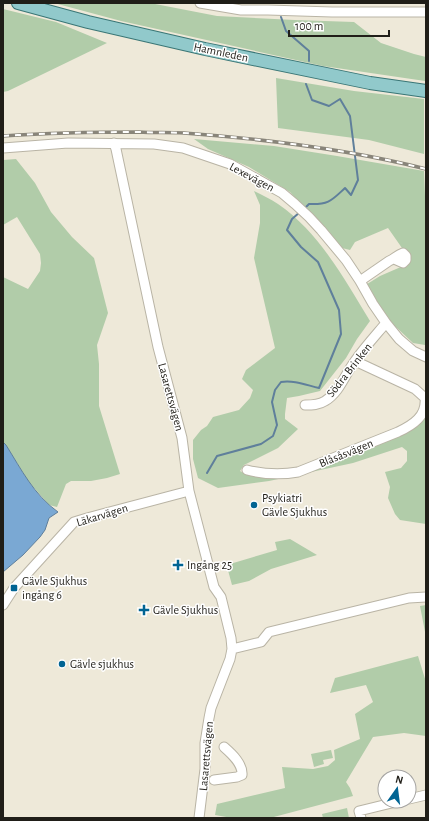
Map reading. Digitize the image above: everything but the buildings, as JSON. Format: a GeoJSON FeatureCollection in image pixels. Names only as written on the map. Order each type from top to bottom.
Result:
{"type":"FeatureCollection","features":[{"type":"Feature","properties":{"kind":"main road","name":"Hamnleden"},"geometry":{"type":"LineString","coordinates":[[18,3],[88,22],[205,49],[370,83],[426,91]]}},
{"type":"Feature","properties":{"kind":"street"},"geometry":{"type":"LineString","coordinates":[[200,3],[241,10],[426,12]]}},
{"type":"Feature","properties":{"kind":"street","name":"Lexevägen"},"geometry":{"type":"LineString","coordinates":[[3,148],[68,143],[154,144],[183,148],[230,164],[282,193],[309,217],[335,246],[360,281],[386,323],[399,339],[426,357]]}},
{"type":"Feature","properties":{"kind":"street","name":"Lasarettsvägen"},"geometry":{"type":"LineString","coordinates":[[114,143],[160,351],[182,438],[189,491],[214,587],[221,597],[231,638],[232,649],[230,659],[208,718],[205,743],[205,769],[202,807],[199,818]]}},
{"type":"Feature","properties":{"kind":"street"},"geometry":{"type":"LineString","coordinates":[[360,281],[394,259]]}},
{"type":"Feature","properties":{"kind":"street","name":"Södra Brinken"},"geometry":{"type":"LineString","coordinates":[[305,405],[316,404],[326,400],[333,394],[355,361],[386,323]]}},
{"type":"Feature","properties":{"kind":"street","name":"Blåsåsvägen"},"geometry":{"type":"LineString","coordinates":[[247,470],[288,474],[298,472],[398,432],[420,418],[424,409],[425,398],[415,390],[355,361]]}},
{"type":"Feature","properties":{"kind":"street","name":"Läkarvägen"},"geometry":{"type":"LineString","coordinates":[[3,605],[14,588],[74,522],[189,491]]}},
{"type":"Feature","properties":{"kind":"street"},"geometry":{"type":"LineString","coordinates":[[232,649],[262,642],[269,632],[409,598],[426,597]]}},
{"type":"Feature","properties":{"kind":"street"},"geometry":{"type":"LineString","coordinates":[[214,780],[242,775],[242,770],[235,757],[224,747]]}},
{"type":"Feature","properties":{"kind":"street"},"geometry":{"type":"LineString","coordinates":[[360,815],[377,809]]}},
{"type":"Feature","properties":{"kind":"green space"},"geometry":{"type":"Polygon","coordinates":[[[54,3],[150,3],[217,16],[354,22],[381,43],[426,57],[425,81],[323,66],[121,21],[54,3]]]}},
{"type":"Feature","properties":{"kind":"green space"},"geometry":{"type":"Polygon","coordinates":[[[3,9],[56,22],[107,43],[8,91],[3,92],[3,9]]]}},
{"type":"Feature","properties":{"kind":"green space"},"geometry":{"type":"Polygon","coordinates":[[[276,78],[354,91],[424,99],[424,154],[369,140],[278,128],[276,78]]]}},
{"type":"Feature","properties":{"kind":"green space"},"geometry":{"type":"Polygon","coordinates":[[[194,139],[274,146],[424,171],[426,221],[425,345],[413,343],[397,328],[386,322],[364,286],[380,276],[410,263],[410,255],[407,250],[402,248],[388,228],[355,242],[350,250],[338,247],[290,192],[249,167],[208,149],[194,139]]]}},
{"type":"Feature","properties":{"kind":"green space"},"geometry":{"type":"Polygon","coordinates":[[[16,159],[35,183],[51,212],[72,237],[94,258],[108,313],[97,345],[99,364],[99,406],[120,474],[91,481],[71,481],[66,484],[57,507],[49,505],[28,481],[3,442],[3,277],[28,289],[40,271],[41,263],[40,254],[17,217],[3,225],[3,160],[16,159]]]}},
{"type":"Feature","properties":{"kind":"green space"},"geometry":{"type":"Polygon","coordinates":[[[254,191],[278,204],[293,215],[306,228],[341,273],[370,321],[346,358],[320,391],[287,398],[285,419],[298,429],[278,448],[244,465],[240,471],[245,474],[294,473],[426,415],[426,524],[400,520],[395,514],[388,498],[390,487],[385,472],[401,468],[407,461],[407,451],[402,447],[353,463],[269,481],[218,488],[198,478],[193,459],[193,440],[201,430],[207,426],[213,417],[239,410],[250,398],[253,390],[242,379],[246,370],[275,348],[254,258],[260,223],[260,205],[254,191]]]}},
{"type":"Feature","properties":{"kind":"green space"},"geometry":{"type":"Polygon","coordinates":[[[290,539],[317,555],[271,569],[249,581],[232,585],[226,563],[230,564],[277,550],[275,542],[290,539]]]}},
{"type":"Feature","properties":{"kind":"green space"},"geometry":{"type":"Polygon","coordinates":[[[426,605],[426,637],[420,606],[426,605]]]}},
{"type":"Feature","properties":{"kind":"green space"},"geometry":{"type":"Polygon","coordinates":[[[418,656],[426,682],[426,736],[404,733],[373,737],[346,782],[353,796],[270,818],[232,818],[215,815],[217,804],[285,788],[282,767],[313,769],[328,766],[335,760],[334,750],[360,739],[355,714],[373,702],[366,685],[330,693],[335,678],[418,656]]]}},
{"type":"Feature","properties":{"kind":"green space"},"geometry":{"type":"Polygon","coordinates":[[[331,750],[333,758],[323,760],[324,764],[314,767],[311,754],[331,750]]]}},
{"type":"Feature","properties":{"kind":"green space"},"geometry":{"type":"Polygon","coordinates":[[[347,808],[349,818],[323,818],[322,814],[347,808]]]}},
{"type":"Feature","properties":{"kind":"water"},"geometry":{"type":"Polygon","coordinates":[[[3,442],[35,490],[58,512],[49,518],[45,530],[40,537],[23,555],[3,572],[3,442]]]}},
{"type":"Feature","properties":{"kind":"waterway"},"geometry":{"type":"LineString","coordinates":[[281,17],[286,31],[309,51],[309,61]]}},
{"type":"Feature","properties":{"kind":"waterway"},"geometry":{"type":"LineString","coordinates":[[304,209],[309,204],[321,204],[330,201],[345,188],[351,195],[358,180],[350,116],[340,99],[329,106],[312,100],[306,84]]}},
{"type":"Feature","properties":{"kind":"waterway"},"geometry":{"type":"LineString","coordinates":[[207,473],[217,456],[261,444],[273,436],[277,425],[272,402],[275,390],[281,382],[300,383],[319,388],[341,334],[339,310],[318,262],[301,247],[287,230],[292,219],[300,212]]}},
{"type":"Feature","properties":{"kind":"railway"},"geometry":{"type":"LineString","coordinates":[[3,136],[88,132],[184,133],[245,138],[336,150],[426,169]]}},
{"type":"Feature","properties":{"kind":"place","name":"Psykiatri Gävle Sjukhus"},"geometry":{"type":"Point","coordinates":[254,505]}},
{"type":"Feature","properties":{"kind":"place","name":"Ingång 25"},"geometry":{"type":"Point","coordinates":[178,565]}},
{"type":"Feature","properties":{"kind":"place","name":"Gävle Sjukhus ingång 6"},"geometry":{"type":"Point","coordinates":[14,588]}},
{"type":"Feature","properties":{"kind":"place","name":"Gävle Sjukhus"},"geometry":{"type":"Point","coordinates":[144,610]}},
{"type":"Feature","properties":{"kind":"place","name":"Gävle sjukhus"},"geometry":{"type":"Point","coordinates":[62,664]}}]}
